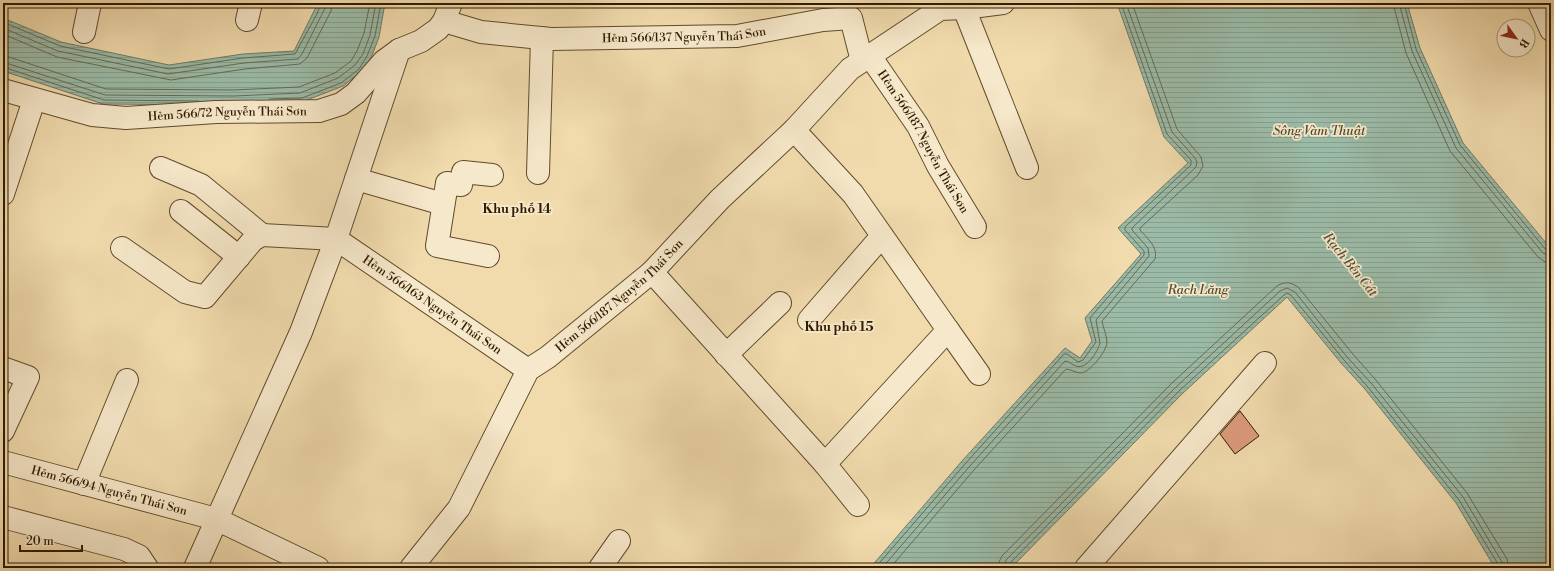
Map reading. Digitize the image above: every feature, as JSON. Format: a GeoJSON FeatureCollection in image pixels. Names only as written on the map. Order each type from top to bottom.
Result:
{"type":"FeatureCollection","features":[{"type":"Feature","properties":{"kind":"street"},"geometry":{"type":"LineString","coordinates":[[84,32],[90,3]]}},
{"type":"Feature","properties":{"kind":"street","name":"Hẻm 566/187 Nguyễn Thái Sơn"},"geometry":{"type":"LineString","coordinates":[[528,370],[548,357],[652,272],[720,199],[794,130],[850,69],[940,9],[964,8],[1002,3]]}},
{"type":"Feature","properties":{"kind":"street"},"geometry":{"type":"LineString","coordinates":[[1539,3],[1551,30]]}},
{"type":"Feature","properties":{"kind":"street"},"geometry":{"type":"LineString","coordinates":[[964,8],[1027,168]]}},
{"type":"Feature","properties":{"kind":"street","name":"Hẻm 566/137 Nguyễn Thái Sơn"},"geometry":{"type":"LineString","coordinates":[[447,12],[481,32],[551,39],[737,36],[824,11],[851,18],[866,58]]}},
{"type":"Feature","properties":{"kind":"street","name":"Hẻm 566/72 Nguyễn Thái Sơn"},"geometry":{"type":"LineString","coordinates":[[3,90],[34,100],[92,115],[126,118],[216,112],[319,110],[341,104],[356,93],[384,61],[399,50],[421,41],[438,28],[447,12]]}},
{"type":"Feature","properties":{"kind":"street"},"geometry":{"type":"LineString","coordinates":[[538,173],[542,38]]}},
{"type":"Feature","properties":{"kind":"street"},"geometry":{"type":"LineString","coordinates":[[195,568],[301,332],[336,239],[399,50]]}},
{"type":"Feature","properties":{"kind":"street","name":"Hẻm 566/187 Nguyễn Thái Sơn"},"geometry":{"type":"LineString","coordinates":[[866,58],[918,126],[938,166],[975,227]]}},
{"type":"Feature","properties":{"kind":"street"},"geometry":{"type":"LineString","coordinates":[[3,194],[34,100]]}},
{"type":"Feature","properties":{"kind":"street"},"geometry":{"type":"LineString","coordinates":[[794,130],[853,194],[979,374]]}},
{"type":"Feature","properties":{"kind":"street"},"geometry":{"type":"LineString","coordinates":[[161,168],[201,185],[262,235]]}},
{"type":"Feature","properties":{"kind":"street"},"geometry":{"type":"LineString","coordinates":[[488,256],[437,246],[446,183],[461,185],[463,172],[492,174]]}},
{"type":"Feature","properties":{"kind":"street"},"geometry":{"type":"LineString","coordinates":[[356,179],[443,204]]}},
{"type":"Feature","properties":{"kind":"street"},"geometry":{"type":"LineString","coordinates":[[181,211],[239,257]]}},
{"type":"Feature","properties":{"kind":"street"},"geometry":{"type":"LineString","coordinates":[[122,248],[185,292],[205,297],[253,240],[262,235],[336,239]]}},
{"type":"Feature","properties":{"kind":"street"},"geometry":{"type":"LineString","coordinates":[[809,320],[882,236]]}},
{"type":"Feature","properties":{"kind":"street","name":"Hẻm 566/163 Nguyễn Thái Sơn"},"geometry":{"type":"LineString","coordinates":[[336,239],[528,370]]}},
{"type":"Feature","properties":{"kind":"street"},"geometry":{"type":"LineString","coordinates":[[652,272],[824,464],[858,505]]}},
{"type":"Feature","properties":{"kind":"street"},"geometry":{"type":"LineString","coordinates":[[726,355],[780,303]]}},
{"type":"Feature","properties":{"kind":"street"},"geometry":{"type":"LineString","coordinates":[[824,464],[948,330]]}},
{"type":"Feature","properties":{"kind":"street"},"geometry":{"type":"LineString","coordinates":[[1086,568],[1265,363]]}},
{"type":"Feature","properties":{"kind":"street"},"geometry":{"type":"LineString","coordinates":[[3,368],[28,377],[3,431]]}},
{"type":"Feature","properties":{"kind":"street"},"geometry":{"type":"LineString","coordinates":[[411,568],[459,508],[528,370]]}},
{"type":"Feature","properties":{"kind":"street"},"geometry":{"type":"LineString","coordinates":[[84,484],[127,380]]}},
{"type":"Feature","properties":{"kind":"street","name":"Hẻm 566/94 Nguyễn Thái Sơn"},"geometry":{"type":"LineString","coordinates":[[3,462],[216,519]]}},
{"type":"Feature","properties":{"kind":"street"},"geometry":{"type":"LineString","coordinates":[[3,517],[124,549],[139,556],[147,568]]}},
{"type":"Feature","properties":{"kind":"street"},"geometry":{"type":"LineString","coordinates":[[216,519],[318,568]]}},
{"type":"Feature","properties":{"kind":"street"},"geometry":{"type":"LineString","coordinates":[[600,568],[619,541]]}},
{"type":"Feature","properties":{"kind":"water"},"geometry":{"type":"Polygon","coordinates":[[[318,3],[385,3],[379,37],[371,58],[362,71],[343,86],[302,102],[234,105],[103,104],[3,71],[3,18],[61,42],[169,65],[243,54],[294,51],[318,3]]]}},
{"type":"Feature","properties":{"kind":"water","name":"Sông Vàm Thuật"},"geometry":{"type":"Polygon","coordinates":[[[1117,3],[1407,3],[1420,48],[1463,143],[1551,249],[1551,568],[1495,568],[1456,503],[1364,388],[1341,363],[1287,297],[1182,394],[1011,568],[870,568],[962,461],[1065,348],[1080,358],[1092,341],[1085,318],[1141,254],[1118,228],[1188,163],[1164,137],[1117,3]]]}},
{"type":"Feature","properties":{"kind":"building"},"geometry":{"type":"Polygon","coordinates":[[[1240,411],[1259,436],[1235,454],[1220,434],[1240,411]]]}},
{"type":"Feature","properties":{"kind":"district","name":"Khu phố 14"},"geometry":{"type":"Point","coordinates":[517,208]}},
{"type":"Feature","properties":{"kind":"district","name":"Khu phố 15"},"geometry":{"type":"Point","coordinates":[839,326]}},
{"type":"Feature","properties":{"kind":"water label","name":"Rạch Bến Cát"},"geometry":{"type":"Point","coordinates":[1351,264]}},
{"type":"Feature","properties":{"kind":"water label","name":"Rạch Lăng"},"geometry":{"type":"Point","coordinates":[1198,289]}}]}
